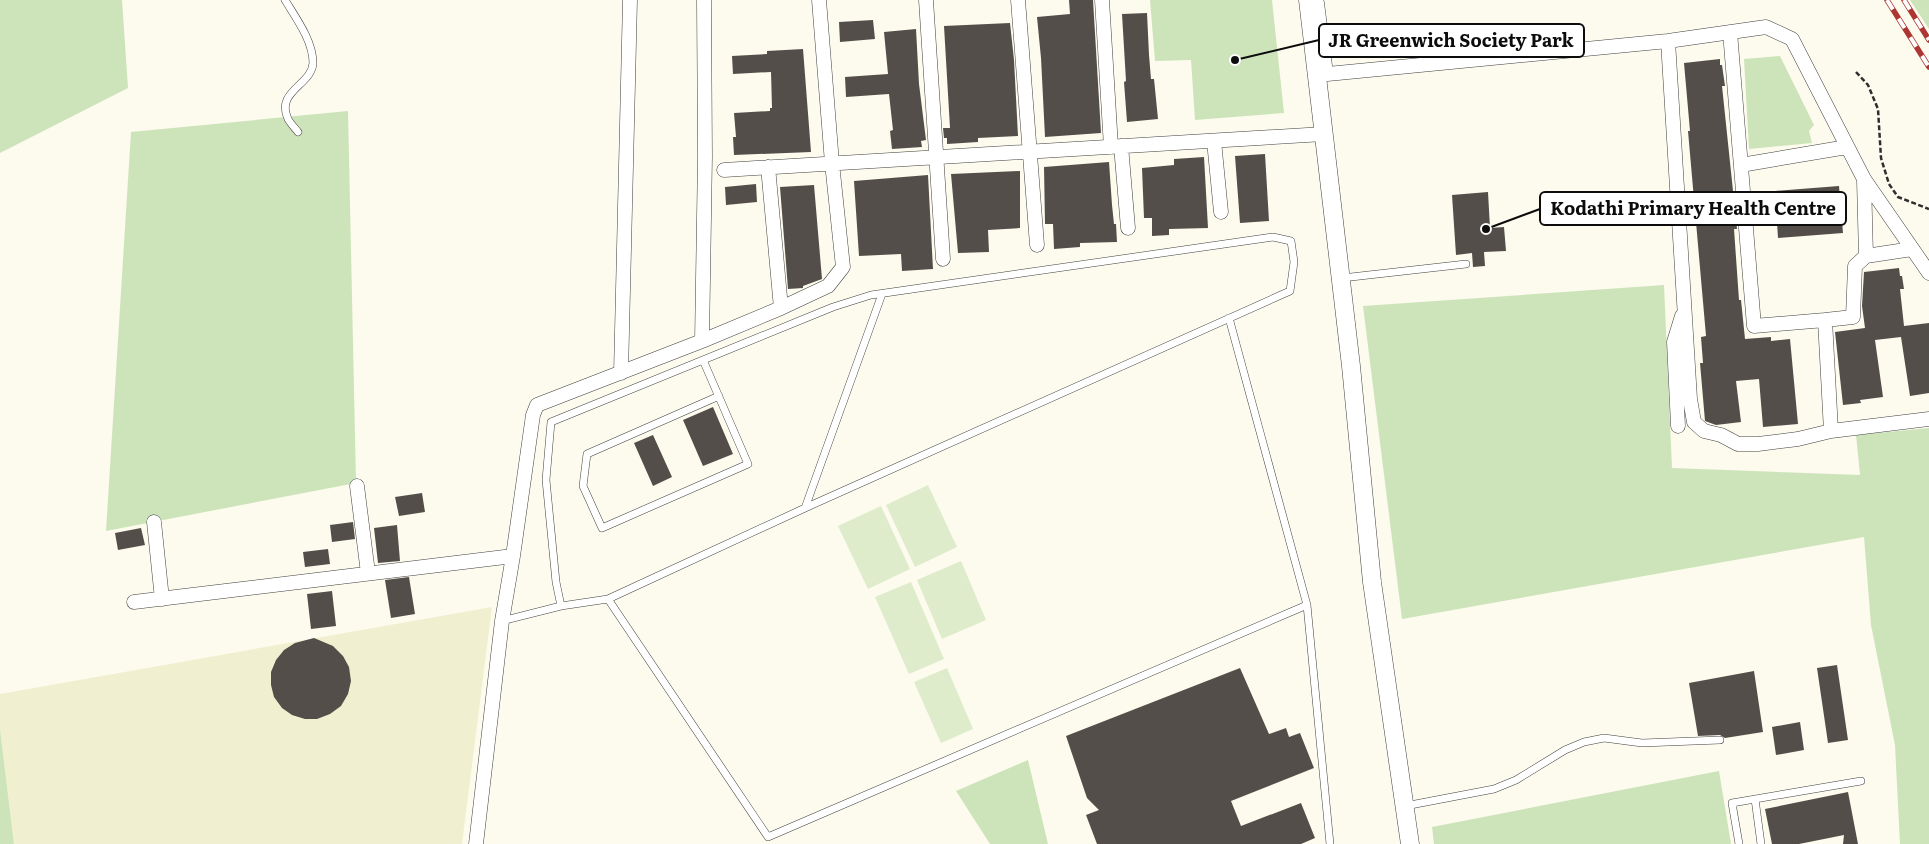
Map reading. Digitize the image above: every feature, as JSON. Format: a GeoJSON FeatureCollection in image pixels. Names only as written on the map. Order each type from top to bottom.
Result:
{"type":"FeatureCollection","features":[{"type":"Feature","properties":{"kind":"street"},"geometry":{"type":"LineString","coordinates":[[621,373],[630,0]]}},
{"type":"Feature","properties":{"kind":"street"},"geometry":{"type":"LineString","coordinates":[[702,341],[706,156],[704,0]]}},
{"type":"Feature","properties":{"kind":"street"},"geometry":{"type":"LineString","coordinates":[[476,844],[502,621],[533,415],[538,405],[781,308],[828,286],[844,268],[832,163],[819,0]]}},
{"type":"Feature","properties":{"kind":"street"},"geometry":{"type":"LineString","coordinates":[[926,0],[943,259]]}},
{"type":"Feature","properties":{"kind":"street"},"geometry":{"type":"LineString","coordinates":[[1018,0],[1037,245]]}},
{"type":"Feature","properties":{"kind":"street"},"geometry":{"type":"LineString","coordinates":[[1102,0],[1116,146],[1128,228]]}},
{"type":"Feature","properties":{"kind":"street"},"geometry":{"type":"LineString","coordinates":[[1308,0],[1322,75]]}},
{"type":"Feature","properties":{"kind":"street"},"geometry":{"type":"LineString","coordinates":[[1316,0],[1322,75],[1324,134],[1352,366],[1372,582],[1410,844]]}},
{"type":"Feature","properties":{"kind":"street"},"geometry":{"type":"LineString","coordinates":[[1322,75],[1668,41],[1766,27],[1792,39],[1864,179],[1929,273]]}},
{"type":"Feature","properties":{"kind":"street"},"geometry":{"type":"LineString","coordinates":[[1730,32],[1754,326],[1853,317],[1855,266],[1866,256],[1912,249]]}},
{"type":"Feature","properties":{"kind":"street"},"geometry":{"type":"LineString","coordinates":[[1668,41],[1690,400],[1694,422],[1704,432],[1721,435],[1738,444],[1758,444],[1798,439],[1831,431],[1929,420]]}},
{"type":"Feature","properties":{"kind":"street"},"geometry":{"type":"LineString","coordinates":[[724,170],[1324,134]]}},
{"type":"Feature","properties":{"kind":"street"},"geometry":{"type":"LineString","coordinates":[[1214,141],[1221,212]]}},
{"type":"Feature","properties":{"kind":"street"},"geometry":{"type":"LineString","coordinates":[[1741,166],[1847,147]]}},
{"type":"Feature","properties":{"kind":"street"},"geometry":{"type":"LineString","coordinates":[[768,167],[781,308]]}},
{"type":"Feature","properties":{"kind":"street"},"geometry":{"type":"LineString","coordinates":[[1864,179],[1866,256]]}},
{"type":"Feature","properties":{"kind":"street"},"geometry":{"type":"LineString","coordinates":[[1678,426],[1674,342],[1684,308]]}},
{"type":"Feature","properties":{"kind":"street"},"geometry":{"type":"LineString","coordinates":[[1825,320],[1831,431]]}},
{"type":"Feature","properties":{"kind":"street"},"geometry":{"type":"LineString","coordinates":[[357,486],[368,573]]}},
{"type":"Feature","properties":{"kind":"street"},"geometry":{"type":"LineString","coordinates":[[154,522],[162,599]]}},
{"type":"Feature","properties":{"kind":"street"},"geometry":{"type":"LineString","coordinates":[[134,602],[513,556]]}},
{"type":"Feature","properties":{"kind":"lane"},"geometry":{"type":"LineString","coordinates":[[285,0],[311,49],[313,65],[306,79],[291,92],[286,104],[288,119],[298,132]]}},
{"type":"Feature","properties":{"kind":"lane"},"geometry":{"type":"LineString","coordinates":[[502,621],[561,606],[608,598],[1290,291],[1294,262],[1291,241],[1273,237],[871,295],[833,307],[552,422],[546,480],[556,582],[561,606]]}},
{"type":"Feature","properties":{"kind":"lane"},"geometry":{"type":"LineString","coordinates":[[1341,278],[1466,264]]}},
{"type":"Feature","properties":{"kind":"lane"},"geometry":{"type":"LineString","coordinates":[[805,508],[882,294]]}},
{"type":"Feature","properties":{"kind":"lane"},"geometry":{"type":"LineString","coordinates":[[1229,318],[1307,605],[1330,844]]}},
{"type":"Feature","properties":{"kind":"lane"},"geometry":{"type":"LineString","coordinates":[[703,360],[719,396],[748,464],[602,528],[584,486],[587,454],[719,396]]}},
{"type":"Feature","properties":{"kind":"lane"},"geometry":{"type":"LineString","coordinates":[[608,598],[768,837],[937,766],[1307,605]]}},
{"type":"Feature","properties":{"kind":"lane"},"geometry":{"type":"LineString","coordinates":[[1404,806],[1494,789],[1516,780],[1565,750],[1597,739],[1604,738],[1642,743],[1720,740]]}},
{"type":"Feature","properties":{"kind":"lane"},"geometry":{"type":"LineString","coordinates":[[1739,844],[1732,803],[1861,781]]}},
{"type":"Feature","properties":{"kind":"lane"},"geometry":{"type":"LineString","coordinates":[[1754,799],[1761,844]]}},
{"type":"Feature","properties":{"kind":"path"},"geometry":{"type":"LineString","coordinates":[[1856,72],[1868,86],[1878,109],[1881,158],[1889,184],[1898,197],[1929,209]]}},
{"type":"Feature","properties":{"kind":"green space"},"geometry":{"type":"Polygon","coordinates":[[[0,0],[122,0],[128,88],[0,153],[0,0]]]}},
{"type":"Feature","properties":{"kind":"green space"},"geometry":{"type":"Polygon","coordinates":[[[1150,0],[1272,0],[1284,113],[1195,120],[1191,60],[1155,61],[1150,0]]]}},
{"type":"Feature","properties":{"kind":"green space"},"geometry":{"type":"Polygon","coordinates":[[[1910,0],[1929,0],[1929,29],[1910,0]]]}},
{"type":"Feature","properties":{"kind":"green space"},"geometry":{"type":"Polygon","coordinates":[[[1780,56],[1814,125],[1809,131],[1812,143],[1749,149],[1744,59],[1780,56]]]}},
{"type":"Feature","properties":{"kind":"green space"},"geometry":{"type":"Polygon","coordinates":[[[348,111],[356,483],[106,531],[131,132],[348,111]]]}},
{"type":"Feature","properties":{"kind":"green space"},"geometry":{"type":"Polygon","coordinates":[[[1664,285],[1672,468],[1860,475],[1856,435],[1929,428],[1929,844],[1900,844],[1895,745],[1871,625],[1864,537],[1402,619],[1363,306],[1664,285]]]}},
{"type":"Feature","properties":{"kind":"green space"},"geometry":{"type":"Polygon","coordinates":[[[928,485],[957,547],[915,567],[886,505],[928,485]]]}},
{"type":"Feature","properties":{"kind":"green space"},"geometry":{"type":"Polygon","coordinates":[[[881,506],[910,569],[868,589],[838,526],[881,506]]]}},
{"type":"Feature","properties":{"kind":"green space"},"geometry":{"type":"Polygon","coordinates":[[[961,561],[986,620],[942,639],[917,580],[961,561]]]}},
{"type":"Feature","properties":{"kind":"green space"},"geometry":{"type":"Polygon","coordinates":[[[911,582],[944,659],[909,674],[875,597],[911,582]]]}},
{"type":"Feature","properties":{"kind":"green space"},"geometry":{"type":"Polygon","coordinates":[[[492,607],[462,844],[14,844],[0,729],[0,694],[492,607]]]}},
{"type":"Feature","properties":{"kind":"green space"},"geometry":{"type":"Polygon","coordinates":[[[947,668],[973,729],[941,743],[914,682],[947,668]]]}},
{"type":"Feature","properties":{"kind":"green space"},"geometry":{"type":"Polygon","coordinates":[[[0,729],[14,844],[0,844],[0,729]]]}},
{"type":"Feature","properties":{"kind":"green space"},"geometry":{"type":"Polygon","coordinates":[[[1028,760],[1048,844],[990,844],[956,791],[1028,760]]]}},
{"type":"Feature","properties":{"kind":"green space"},"geometry":{"type":"Polygon","coordinates":[[[1719,771],[1731,844],[1434,844],[1432,827],[1719,771]]]}},
{"type":"Feature","properties":{"kind":"building"},"geometry":{"type":"Polygon","coordinates":[[[1069,0],[1093,0],[1101,133],[1045,137],[1037,17],[1070,14],[1069,0]]]}},
{"type":"Feature","properties":{"kind":"building"},"geometry":{"type":"Polygon","coordinates":[[[1147,13],[1151,79],[1154,79],[1158,119],[1127,122],[1122,14],[1147,13]]]}},
{"type":"Feature","properties":{"kind":"building"},"geometry":{"type":"Polygon","coordinates":[[[873,20],[875,39],[840,42],[839,22],[873,20]]]}},
{"type":"Feature","properties":{"kind":"building"},"geometry":{"type":"Polygon","coordinates":[[[1010,23],[1018,136],[978,138],[978,142],[947,144],[943,128],[950,128],[944,26],[1010,23]]]}},
{"type":"Feature","properties":{"kind":"building"},"geometry":{"type":"Polygon","coordinates":[[[916,29],[919,84],[926,140],[921,141],[922,147],[892,149],[890,131],[893,130],[889,94],[846,97],[845,77],[888,74],[884,32],[916,29]]]}},
{"type":"Feature","properties":{"kind":"building"},"geometry":{"type":"Polygon","coordinates":[[[803,49],[811,152],[734,155],[733,137],[736,137],[734,113],[770,111],[770,108],[772,108],[771,72],[733,74],[732,56],[767,54],[767,51],[803,49]]]}},
{"type":"Feature","properties":{"kind":"building"},"geometry":{"type":"Polygon","coordinates":[[[1720,59],[1725,86],[1722,86],[1737,229],[1734,229],[1739,300],[1741,300],[1745,339],[1771,337],[1771,341],[1790,339],[1798,424],[1763,427],[1759,379],[1736,381],[1741,422],[1716,425],[1705,421],[1700,363],[1703,363],[1701,337],[1706,336],[1684,63],[1720,59]]]}},
{"type":"Feature","properties":{"kind":"building"},"geometry":{"type":"Polygon","coordinates":[[[1265,154],[1269,221],[1240,223],[1235,156],[1265,154]]]}},
{"type":"Feature","properties":{"kind":"building"},"geometry":{"type":"Polygon","coordinates":[[[1204,157],[1208,228],[1169,229],[1169,235],[1152,236],[1152,218],[1144,218],[1142,168],[1174,165],[1174,159],[1204,157]]]}},
{"type":"Feature","properties":{"kind":"building"},"geometry":{"type":"Polygon","coordinates":[[[1109,162],[1117,242],[1080,243],[1080,247],[1054,249],[1053,224],[1045,224],[1044,167],[1109,162]]]}},
{"type":"Feature","properties":{"kind":"building"},"geometry":{"type":"Polygon","coordinates":[[[1020,171],[1020,228],[988,230],[989,252],[958,253],[951,174],[1020,171]]]}},
{"type":"Feature","properties":{"kind":"building"},"geometry":{"type":"Polygon","coordinates":[[[928,175],[933,269],[902,271],[901,254],[859,256],[854,181],[928,175]]]}},
{"type":"Feature","properties":{"kind":"building"},"geometry":{"type":"Polygon","coordinates":[[[756,184],[757,202],[726,205],[725,187],[756,184]]]}},
{"type":"Feature","properties":{"kind":"building"},"geometry":{"type":"Polygon","coordinates":[[[814,185],[822,279],[803,286],[803,288],[788,289],[780,187],[814,185]]]}},
{"type":"Feature","properties":{"kind":"building"},"geometry":{"type":"Polygon","coordinates":[[[1839,186],[1843,233],[1778,238],[1775,191],[1839,186]]]}},
{"type":"Feature","properties":{"kind":"building"},"geometry":{"type":"Polygon","coordinates":[[[1488,192],[1490,228],[1504,227],[1506,251],[1484,252],[1485,266],[1473,267],[1472,253],[1456,255],[1452,195],[1488,192]]]}},
{"type":"Feature","properties":{"kind":"building"},"geometry":{"type":"Polygon","coordinates":[[[1899,268],[1904,289],[1900,289],[1904,326],[1929,323],[1929,393],[1910,396],[1901,337],[1875,340],[1883,397],[1860,400],[1861,403],[1843,405],[1835,332],[1865,328],[1862,306],[1864,272],[1899,268]]]}},
{"type":"Feature","properties":{"kind":"building"},"geometry":{"type":"Polygon","coordinates":[[[713,407],[733,454],[703,466],[683,420],[713,407]]]}},
{"type":"Feature","properties":{"kind":"building"},"geometry":{"type":"Polygon","coordinates":[[[653,435],[672,477],[653,486],[634,443],[653,435]]]}},
{"type":"Feature","properties":{"kind":"building"},"geometry":{"type":"Polygon","coordinates":[[[422,493],[425,512],[399,516],[395,497],[422,493]]]}},
{"type":"Feature","properties":{"kind":"building"},"geometry":{"type":"Polygon","coordinates":[[[353,522],[355,539],[332,542],[330,525],[353,522]]]}},
{"type":"Feature","properties":{"kind":"building"},"geometry":{"type":"Polygon","coordinates":[[[397,525],[400,561],[378,563],[374,528],[397,525]]]}},
{"type":"Feature","properties":{"kind":"building"},"geometry":{"type":"Polygon","coordinates":[[[141,528],[145,545],[118,550],[115,533],[141,528]]]}},
{"type":"Feature","properties":{"kind":"building"},"geometry":{"type":"Polygon","coordinates":[[[328,549],[330,564],[305,567],[303,552],[328,549]]]}},
{"type":"Feature","properties":{"kind":"building"},"geometry":{"type":"Polygon","coordinates":[[[409,577],[415,614],[391,618],[385,580],[409,577]]]}},
{"type":"Feature","properties":{"kind":"building"},"geometry":{"type":"Polygon","coordinates":[[[332,591],[336,626],[311,629],[307,594],[332,591]]]}},
{"type":"Feature","properties":{"kind":"building"},"geometry":{"type":"Polygon","coordinates":[[[314,638],[333,646],[343,656],[349,667],[351,681],[348,694],[341,706],[330,714],[317,719],[305,719],[292,715],[282,708],[274,697],[271,685],[271,672],[276,660],[284,650],[295,643],[314,638]]]}},
{"type":"Feature","properties":{"kind":"building"},"geometry":{"type":"Polygon","coordinates":[[[1837,665],[1848,740],[1828,743],[1817,668],[1837,665]]]}},
{"type":"Feature","properties":{"kind":"building"},"geometry":{"type":"Polygon","coordinates":[[[1240,668],[1269,734],[1286,728],[1289,737],[1300,733],[1314,768],[1231,801],[1241,826],[1301,803],[1315,838],[1301,844],[1097,844],[1086,815],[1099,810],[1087,798],[1066,736],[1240,668]]]}},
{"type":"Feature","properties":{"kind":"building"},"geometry":{"type":"Polygon","coordinates":[[[1754,671],[1763,732],[1725,738],[1720,735],[1698,736],[1689,683],[1754,671]]]}},
{"type":"Feature","properties":{"kind":"building"},"geometry":{"type":"Polygon","coordinates":[[[1800,722],[1804,750],[1776,755],[1772,727],[1800,722]]]}},
{"type":"Feature","properties":{"kind":"building"},"geometry":{"type":"Polygon","coordinates":[[[1848,792],[1858,844],[1843,844],[1844,835],[1799,844],[1772,844],[1765,809],[1848,792]]]}},
{"type":"Feature","properties":{"kind":"railway"},"geometry":{"type":"LineString","coordinates":[[1887,0],[1929,67]]}},
{"type":"Feature","properties":{"kind":"railway"},"geometry":{"type":"LineString","coordinates":[[1904,0],[1929,40]]}},
{"type":"Feature","properties":{"kind":"place","name":"JR Greenwich Society Park"},"geometry":{"type":"Point","coordinates":[1235,60]}},
{"type":"Feature","properties":{"kind":"place","name":"Kodathi Primary Health Centre"},"geometry":{"type":"Point","coordinates":[1486,229]}}]}
